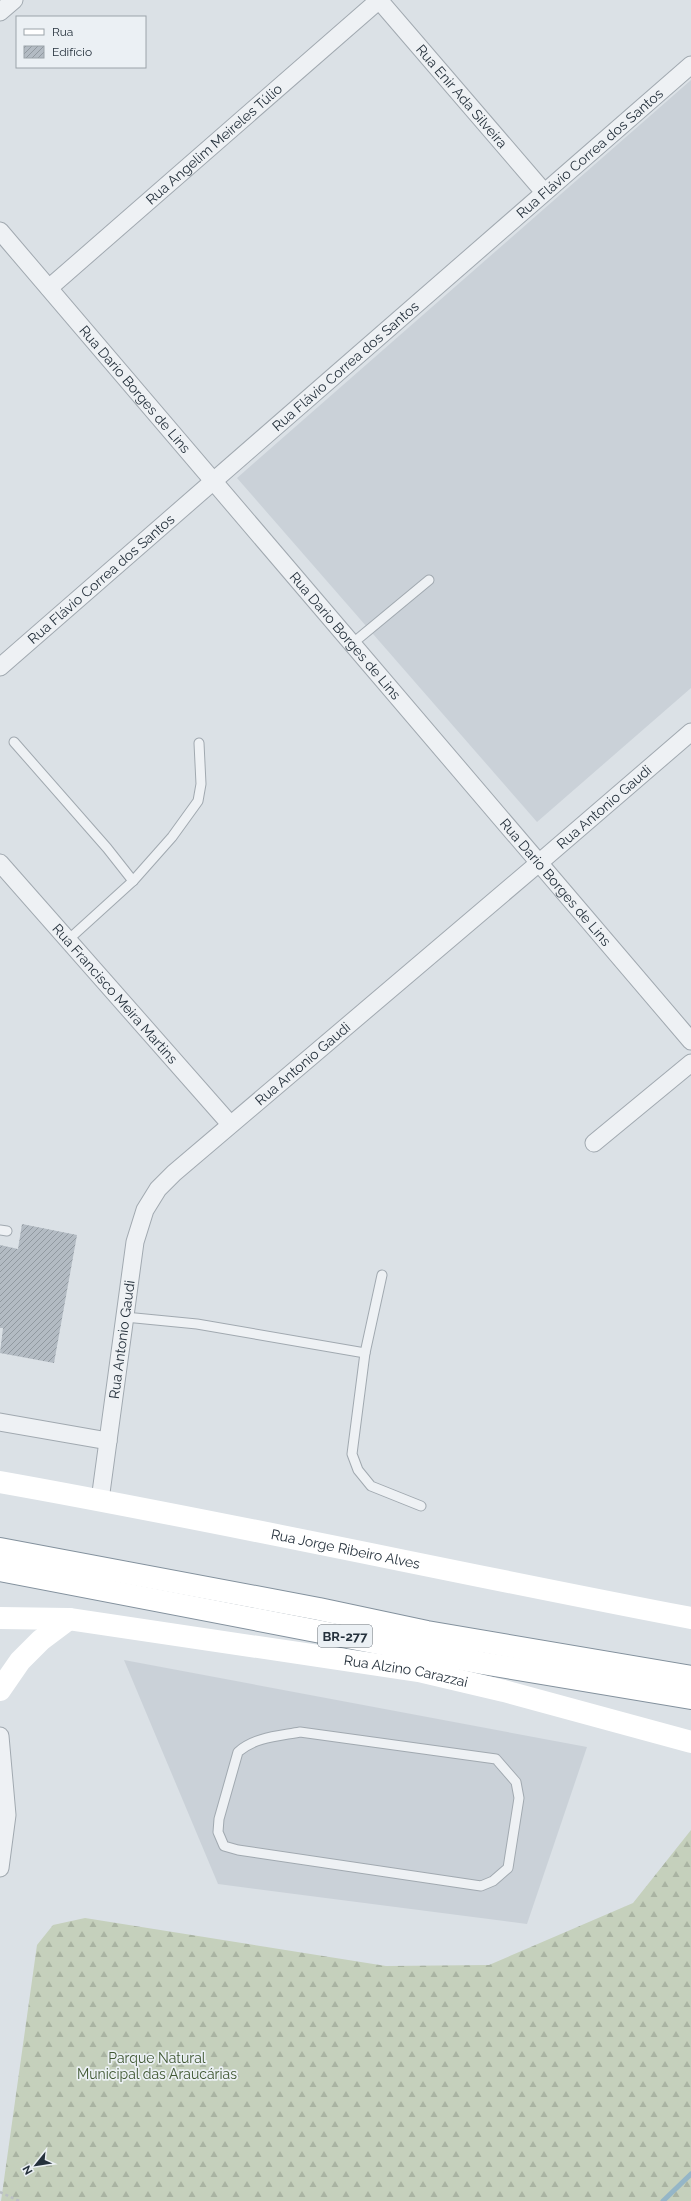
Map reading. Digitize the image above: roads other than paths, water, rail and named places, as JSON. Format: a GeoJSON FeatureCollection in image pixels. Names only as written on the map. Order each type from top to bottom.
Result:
{"type":"FeatureCollection","features":[{"type":"Feature","properties":{"kind":"main road","name":"Rua Jorge Ribeiro Alves"},"geometry":{"type":"LineString","coordinates":[[0,1482],[100,1500],[476,1577],[691,1618]]}},
{"type":"Feature","properties":{"kind":"main road","name":"BR-277"},"geometry":{"type":"LineString","coordinates":[[0,1548],[319,1609],[427,1632],[691,1676]]}},
{"type":"Feature","properties":{"kind":"main road","name":"BR-277"},"geometry":{"type":"LineString","coordinates":[[0,1570],[482,1663],[691,1698]]}},
{"type":"Feature","properties":{"kind":"main road","name":"Rua Alzino Carazzai"},"geometry":{"type":"LineString","coordinates":[[0,1618],[69,1620],[419,1671],[504,1691],[691,1742]]}},
{"type":"Feature","properties":{"kind":"main road"},"geometry":{"type":"LineString","coordinates":[[0,1690],[20,1661],[41,1640],[69,1620]]}},
{"type":"Feature","properties":{"kind":"street","name":"Rua Enir Ada Silveira"},"geometry":{"type":"LineString","coordinates":[[379,0],[544,192]]}},
{"type":"Feature","properties":{"kind":"street","name":"Rua Angelim Meireles Túlio"},"geometry":{"type":"LineString","coordinates":[[49,288],[379,0]]}},
{"type":"Feature","properties":{"kind":"street","name":"Rua Flávio Correa dos Santos"},"geometry":{"type":"LineString","coordinates":[[0,667],[544,192],[689,71]]}},
{"type":"Feature","properties":{"kind":"street","name":"Rua Dario Borges de Lins"},"geometry":{"type":"LineString","coordinates":[[0,231],[540,862],[691,1041]]}},
{"type":"Feature","properties":{"kind":"street","name":"Rua Antonio Gaudi"},"geometry":{"type":"LineString","coordinates":[[100,1500],[135,1242],[145,1210],[158,1189],[168,1178],[230,1124],[540,862],[691,732]]}},
{"type":"Feature","properties":{"kind":"street","name":"Rua Francisco Meira Martins"},"geometry":{"type":"LineString","coordinates":[[0,863],[230,1124]]}},
{"type":"Feature","properties":{"kind":"street"},"geometry":{"type":"LineString","coordinates":[[594,1143],[691,1063]]}},
{"type":"Feature","properties":{"kind":"street"},"geometry":{"type":"LineString","coordinates":[[0,1422],[108,1441]]}},
{"type":"Feature","properties":{"kind":"street"},"geometry":{"type":"LineString","coordinates":[[0,1736],[7,1815],[0,1868]]}},
{"type":"Feature","properties":{"kind":"lane"},"geometry":{"type":"LineString","coordinates":[[353,643],[429,580]]}},
{"type":"Feature","properties":{"kind":"lane"},"geometry":{"type":"LineString","coordinates":[[14,742],[107,848],[132,881]]}},
{"type":"Feature","properties":{"kind":"lane"},"geometry":{"type":"LineString","coordinates":[[68,940],[132,881],[172,837],[198,801],[201,784],[199,742]]}},
{"type":"Feature","properties":{"kind":"lane"},"geometry":{"type":"LineString","coordinates":[[382,1275],[365,1353],[352,1454],[358,1470],[371,1486],[421,1506]]}},
{"type":"Feature","properties":{"kind":"lane"},"geometry":{"type":"LineString","coordinates":[[125,1317],[197,1324],[365,1353]]}},
{"type":"Feature","properties":{"kind":"lane"},"geometry":{"type":"LineString","coordinates":[[300,1732],[496,1759],[516,1782],[519,1798],[508,1868],[493,1881],[481,1886],[238,1850],[224,1846],[218,1832],[219,1819],[238,1752],[246,1744],[258,1740],[300,1732]]}},
{"type":"Feature","properties":{"kind":"waterway"},"geometry":{"type":"LineString","coordinates":[[663,2201],[691,2174]]}},
{"type":"Feature","properties":{"kind":"park label","name":"Parque Natural Municipal das Araucárias"},"geometry":{"type":"Point","coordinates":[157,2066]}}]}
